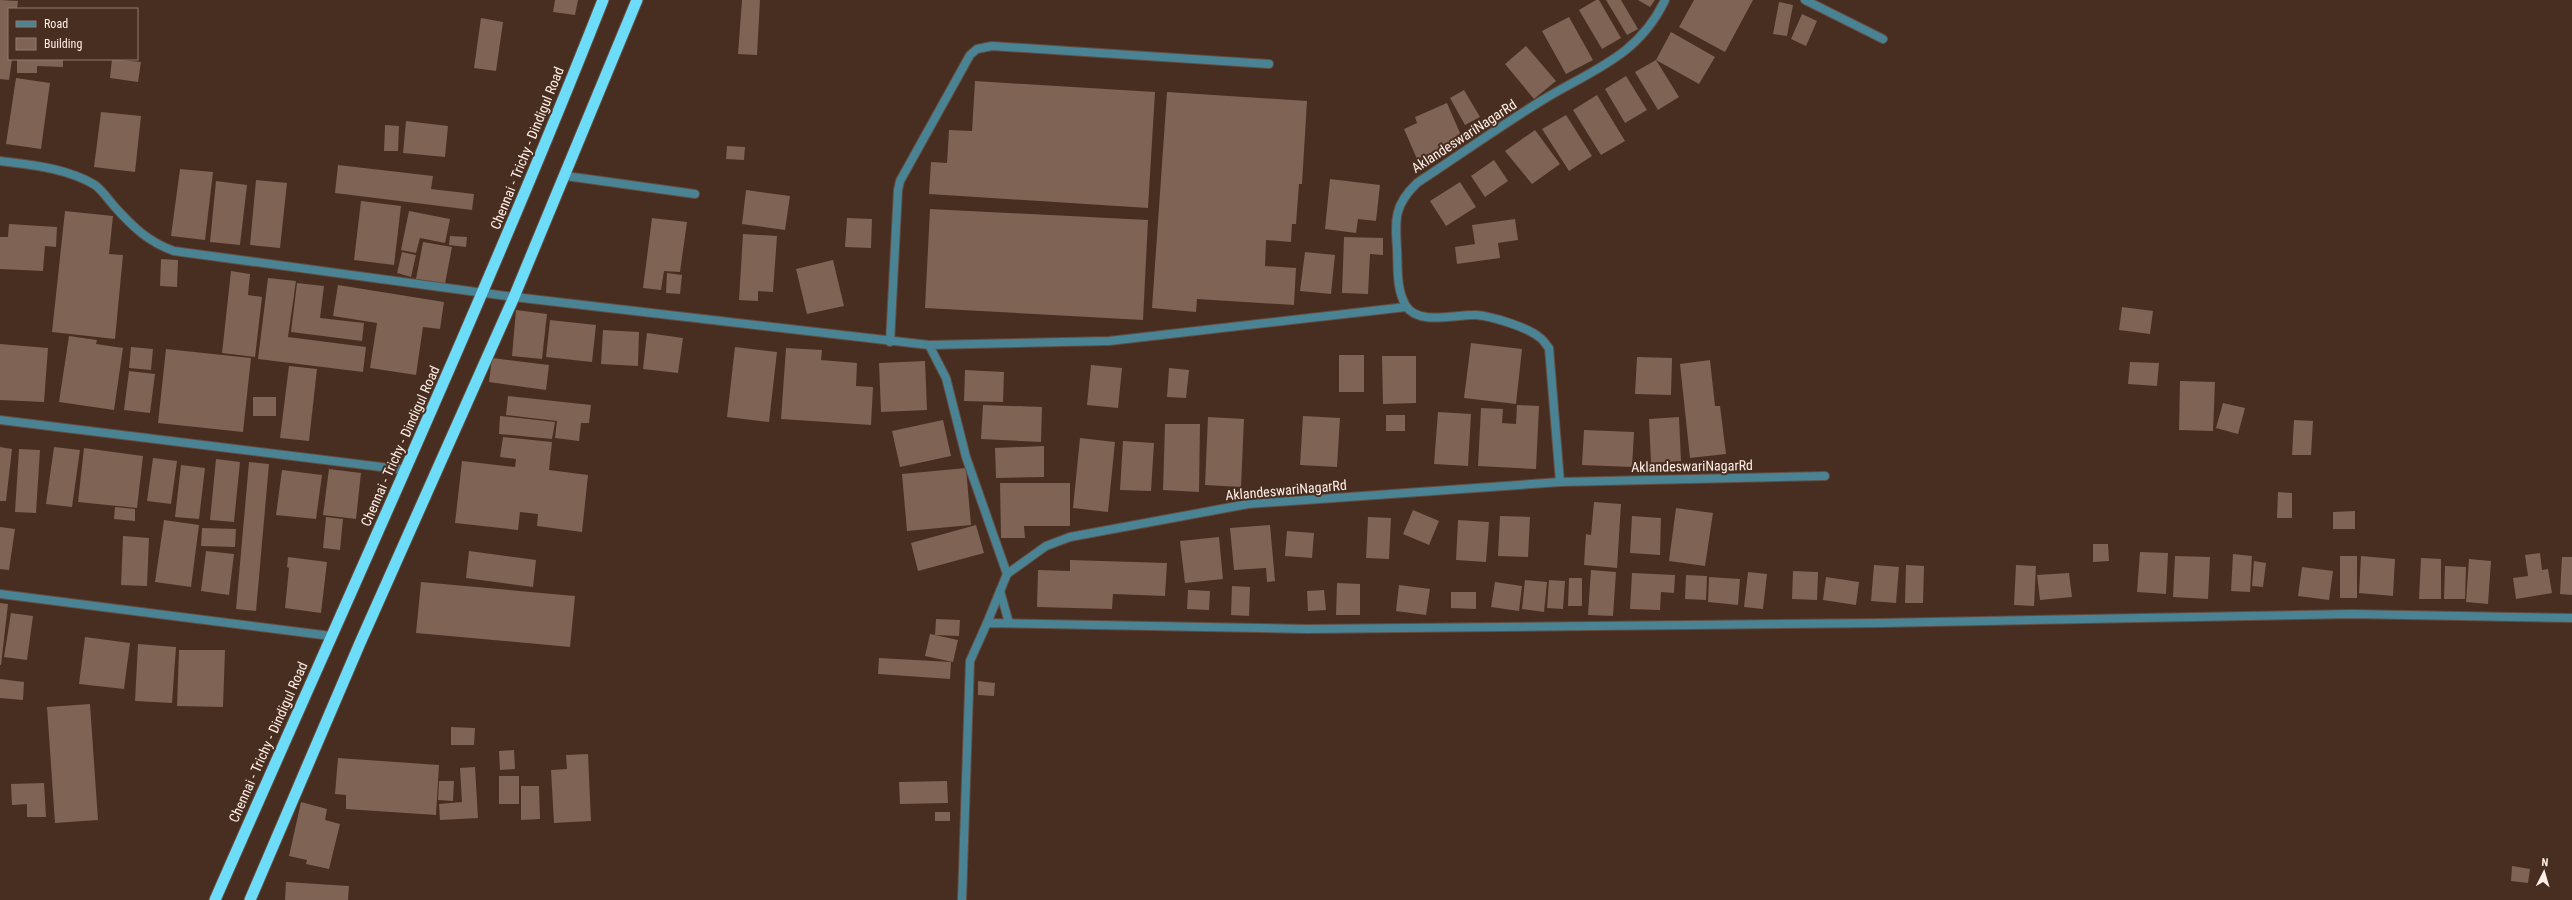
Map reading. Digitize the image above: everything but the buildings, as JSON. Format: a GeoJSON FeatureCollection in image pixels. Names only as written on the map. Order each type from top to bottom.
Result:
{"type":"FeatureCollection","features":[{"type":"Feature","properties":{"kind":"highway","name":"Chennai - Trichy - Dindigul Road"},"geometry":{"type":"LineString","coordinates":[[215,900],[484,293],[537,168],[603,0]]}},
{"type":"Feature","properties":{"kind":"highway"},"geometry":{"type":"LineString","coordinates":[[250,900],[367,629],[514,297],[566,176],[637,0]]}},
{"type":"Feature","properties":{"kind":"street","name":"AklandeswariNagarRd"},"geometry":{"type":"LineString","coordinates":[[1406,307],[1399,288],[1395,219],[1398,208],[1409,190],[1417,183],[1541,101],[1621,55],[1643,36],[1658,15],[1665,0]]}},
{"type":"Feature","properties":{"kind":"street"},"geometry":{"type":"LineString","coordinates":[[1804,0],[1883,38]]}},
{"type":"Feature","properties":{"kind":"street"},"geometry":{"type":"LineString","coordinates":[[890,342],[898,190],[900,181],[970,55],[977,49],[992,46],[1269,64]]}},
{"type":"Feature","properties":{"kind":"street"},"geometry":{"type":"LineString","coordinates":[[0,161],[46,167],[78,177],[96,186],[133,228],[156,245],[174,251],[514,297],[862,337],[890,342],[929,345],[1109,341],[1406,307],[1411,312],[1425,316],[1476,315],[1489,318],[1539,336],[1549,348],[1560,482]]}},
{"type":"Feature","properties":{"kind":"street"},"geometry":{"type":"LineString","coordinates":[[566,176],[695,194]]}},
{"type":"Feature","properties":{"kind":"street"},"geometry":{"type":"LineString","coordinates":[[929,345],[946,378],[966,457],[1007,574],[970,661],[962,900]]}},
{"type":"Feature","properties":{"kind":"street"},"geometry":{"type":"LineString","coordinates":[[0,420],[406,470]]}},
{"type":"Feature","properties":{"kind":"street","name":"AklandeswariNagarRd"},"geometry":{"type":"LineString","coordinates":[[1007,574],[1046,546],[1070,537],[1248,504],[1560,482],[1825,476]]}},
{"type":"Feature","properties":{"kind":"street"},"geometry":{"type":"LineString","coordinates":[[1000,591],[1009,623]]}},
{"type":"Feature","properties":{"kind":"street"},"geometry":{"type":"LineString","coordinates":[[0,594],[331,636]]}},
{"type":"Feature","properties":{"kind":"street"},"geometry":{"type":"LineString","coordinates":[[987,623],[1307,629],[1888,623],[2352,614],[2572,618]]}}]}
